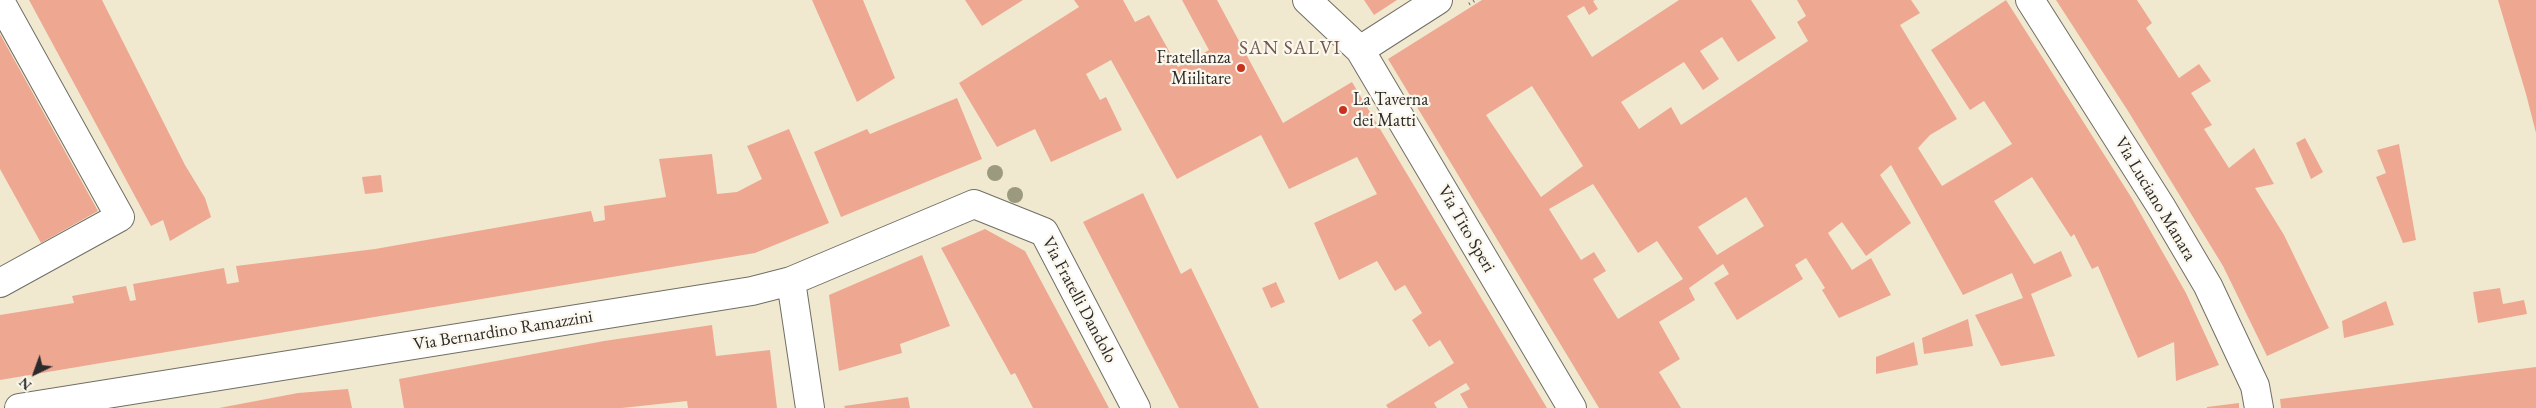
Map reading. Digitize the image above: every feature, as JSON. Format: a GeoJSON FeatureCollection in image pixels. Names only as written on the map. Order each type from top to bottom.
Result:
{"type":"FeatureCollection","features":[{"type":"Feature","properties":{"kind":"street","name":"Via Tito Speri"},"geometry":{"type":"LineString","coordinates":[[1307,0],[1360,50],[1572,408]]}},
{"type":"Feature","properties":{"kind":"street"},"geometry":{"type":"LineString","coordinates":[[1360,50],[1438,0]]}},
{"type":"Feature","properties":{"kind":"street","name":"Via Luciano Manara"},"geometry":{"type":"LineString","coordinates":[[2030,0],[2162,208],[2208,286],[2249,371],[2255,386],[2258,408]]}},
{"type":"Feature","properties":{"kind":"street"},"geometry":{"type":"LineString","coordinates":[[0,1],[120,217],[0,283]]}},
{"type":"Feature","properties":{"kind":"street","name":"Via Bernardino Ramazzini"},"geometry":{"type":"LineString","coordinates":[[19,408],[752,291],[791,280],[974,204]]}},
{"type":"Feature","properties":{"kind":"street","name":"Via Fratelli Dandolo"},"geometry":{"type":"LineString","coordinates":[[974,204],[1044,232],[1136,408]]}},
{"type":"Feature","properties":{"kind":"street"},"geometry":{"type":"LineString","coordinates":[[791,280],[810,408]]}},
{"type":"Feature","properties":{"kind":"building"},"geometry":{"type":"Polygon","coordinates":[[[29,0],[102,0],[185,165],[205,198],[211,217],[170,241],[163,220],[151,226],[29,0]]]}},
{"type":"Feature","properties":{"kind":"building"},"geometry":{"type":"Polygon","coordinates":[[[812,0],[863,0],[895,78],[857,102],[812,0]]]}},
{"type":"Feature","properties":{"kind":"building"},"geometry":{"type":"Polygon","coordinates":[[[965,0],[1023,0],[982,26],[965,0]]]}},
{"type":"Feature","properties":{"kind":"building"},"geometry":{"type":"Polygon","coordinates":[[[1074,0],[1123,0],[1135,22],[1149,15],[1178,67],[1209,50],[1182,0],[1217,0],[1283,123],[1352,82],[1547,408],[1468,408],[1460,394],[1470,389],[1466,383],[1434,403],[1437,408],[1388,408],[1386,405],[1454,363],[1440,340],[1429,347],[1412,320],[1422,313],[1405,285],[1395,291],[1377,261],[1339,280],[1314,223],[1377,194],[1357,157],[1289,189],[1261,135],[1177,179],[1111,60],[1086,74],[1100,100],[1106,97],[1122,130],[1051,162],[1035,129],[997,147],[959,83],[1079,7],[1074,0]]]}},
{"type":"Feature","properties":{"kind":"building"},"geometry":{"type":"Polygon","coordinates":[[[1364,0],[1397,0],[1374,15],[1364,0]]]}},
{"type":"Feature","properties":{"kind":"building"},"geometry":{"type":"Polygon","coordinates":[[[1482,0],[1595,0],[1593,1],[1598,9],[1589,15],[1584,6],[1567,16],[1592,57],[1679,0],[1751,0],[1776,38],[1738,62],[1722,37],[1700,51],[1719,79],[1703,90],[1684,62],[1621,102],[1639,129],[1671,107],[1681,125],[1808,41],[1797,22],[1806,16],[1797,0],[1911,0],[1920,13],[1900,25],[1957,119],[1930,135],[1918,148],[1942,186],[2012,144],[1984,101],[1970,110],[1931,50],[2006,0],[2131,197],[2186,293],[2219,365],[2176,381],[2174,342],[2138,358],[2098,266],[2092,269],[2074,234],[2071,237],[2032,177],[1994,201],[2034,264],[2061,251],[2072,276],[2031,294],[2055,356],[2001,366],[1975,315],[2023,298],[2012,273],[1963,295],[1891,165],[1880,175],[1911,223],[1866,256],[1842,222],[1828,233],[1852,270],[1871,258],[1891,295],[1839,318],[1822,290],[1825,288],[1806,258],[1795,265],[1803,279],[1737,320],[1714,283],[1729,274],[1723,264],[1689,288],[1695,300],[1659,322],[1680,359],[1659,372],[1681,408],[1599,408],[1388,59],[1482,0]],[[1532,86],[1486,115],[1541,197],[1583,166],[1532,86]],[[1593,184],[1549,209],[1581,260],[1594,252],[1606,271],[1593,279],[1618,319],[1683,279],[1657,241],[1638,253],[1593,184]],[[1746,197],[1698,227],[1717,255],[1764,226],[1746,197]]]}},
{"type":"Feature","properties":{"kind":"building"},"geometry":{"type":"Polygon","coordinates":[[[2056,0],[2137,0],[2152,23],[2146,28],[2179,78],[2199,64],[2211,81],[2191,93],[2212,125],[2204,129],[2229,168],[2254,148],[2274,184],[2255,188],[2284,235],[2329,328],[2267,356],[2223,266],[2128,111],[2056,0]]]}},
{"type":"Feature","properties":{"kind":"building"},"geometry":{"type":"Polygon","coordinates":[[[2498,0],[2536,0],[2536,133],[2526,94],[2498,0]]]}},
{"type":"Feature","properties":{"kind":"building"},"geometry":{"type":"Polygon","coordinates":[[[0,34],[98,211],[41,243],[0,169],[0,34]]]}},
{"type":"Feature","properties":{"kind":"building"},"geometry":{"type":"Polygon","coordinates":[[[957,98],[982,159],[841,217],[814,152],[867,129],[870,134],[957,98]]]}},
{"type":"Feature","properties":{"kind":"building"},"geometry":{"type":"Polygon","coordinates":[[[789,129],[829,223],[755,253],[0,380],[0,315],[74,303],[72,296],[126,286],[130,301],[136,300],[133,284],[224,268],[227,284],[239,282],[236,266],[375,249],[591,211],[594,222],[605,220],[604,206],[666,197],[659,159],[712,154],[717,194],[737,192],[762,179],[747,146],[789,129]]]}},
{"type":"Feature","properties":{"kind":"building"},"geometry":{"type":"Polygon","coordinates":[[[2305,138],[2323,172],[2311,179],[2296,143],[2305,138]]]}},
{"type":"Feature","properties":{"kind":"building"},"geometry":{"type":"Polygon","coordinates":[[[2399,144],[2416,240],[2403,243],[2376,177],[2386,173],[2377,150],[2399,144]]]}},
{"type":"Feature","properties":{"kind":"building"},"geometry":{"type":"Polygon","coordinates":[[[381,175],[383,192],[365,194],[362,177],[381,175]]]}},
{"type":"Feature","properties":{"kind":"building"},"geometry":{"type":"Polygon","coordinates":[[[1143,193],[1181,274],[1191,268],[1259,408],[1179,408],[1083,222],[1143,193]]]}},
{"type":"Feature","properties":{"kind":"building"},"geometry":{"type":"Polygon","coordinates":[[[985,229],[1025,251],[1109,408],[1033,408],[1015,373],[1011,375],[941,248],[985,229]]]}},
{"type":"Feature","properties":{"kind":"building"},"geometry":{"type":"Polygon","coordinates":[[[922,255],[950,326],[900,344],[902,353],[839,371],[829,295],[922,255]]]}},
{"type":"Feature","properties":{"kind":"building"},"geometry":{"type":"Polygon","coordinates":[[[1276,282],[1285,302],[1271,308],[1262,288],[1276,282]]]}},
{"type":"Feature","properties":{"kind":"building"},"geometry":{"type":"Polygon","coordinates":[[[2500,288],[2503,304],[2524,300],[2527,314],[2478,323],[2473,292],[2500,288]]]}},
{"type":"Feature","properties":{"kind":"building"},"geometry":{"type":"Polygon","coordinates":[[[2386,301],[2394,325],[2344,338],[2342,321],[2386,301]]]}},
{"type":"Feature","properties":{"kind":"building"},"geometry":{"type":"Polygon","coordinates":[[[1968,319],[1973,346],[1924,354],[1922,338],[1968,319]]]}},
{"type":"Feature","properties":{"kind":"building"},"geometry":{"type":"Polygon","coordinates":[[[712,325],[716,356],[770,350],[777,408],[688,408],[687,401],[622,408],[404,408],[399,379],[604,341],[712,325]]]}},
{"type":"Feature","properties":{"kind":"building"},"geometry":{"type":"Polygon","coordinates":[[[1914,342],[1918,365],[1876,374],[1876,357],[1914,342]]]}},
{"type":"Feature","properties":{"kind":"building"},"geometry":{"type":"Polygon","coordinates":[[[2536,367],[2536,408],[2281,408],[2280,399],[2536,367]]]}},
{"type":"Feature","properties":{"kind":"building"},"geometry":{"type":"Polygon","coordinates":[[[348,389],[352,408],[219,408],[298,393],[348,389]]]}},
{"type":"Feature","properties":{"kind":"building"},"geometry":{"type":"Polygon","coordinates":[[[908,397],[910,408],[845,408],[844,406],[908,397]]]}},
{"type":"Feature","properties":{"kind":"building"},"geometry":{"type":"Polygon","coordinates":[[[2239,403],[2239,408],[2207,408],[2207,407],[2239,403]]]}},
{"type":"Feature","properties":{"kind":"place","name":"Fratellanza Miilitare"},"geometry":{"type":"Point","coordinates":[1241,68]}},
{"type":"Feature","properties":{"kind":"place","name":"La Taverna dei Matti"},"geometry":{"type":"Point","coordinates":[1343,110]}},
{"type":"Feature","properties":{"kind":"district","name":"SAN SALVI"},"geometry":{"type":"Point","coordinates":[1290,49]}}]}
